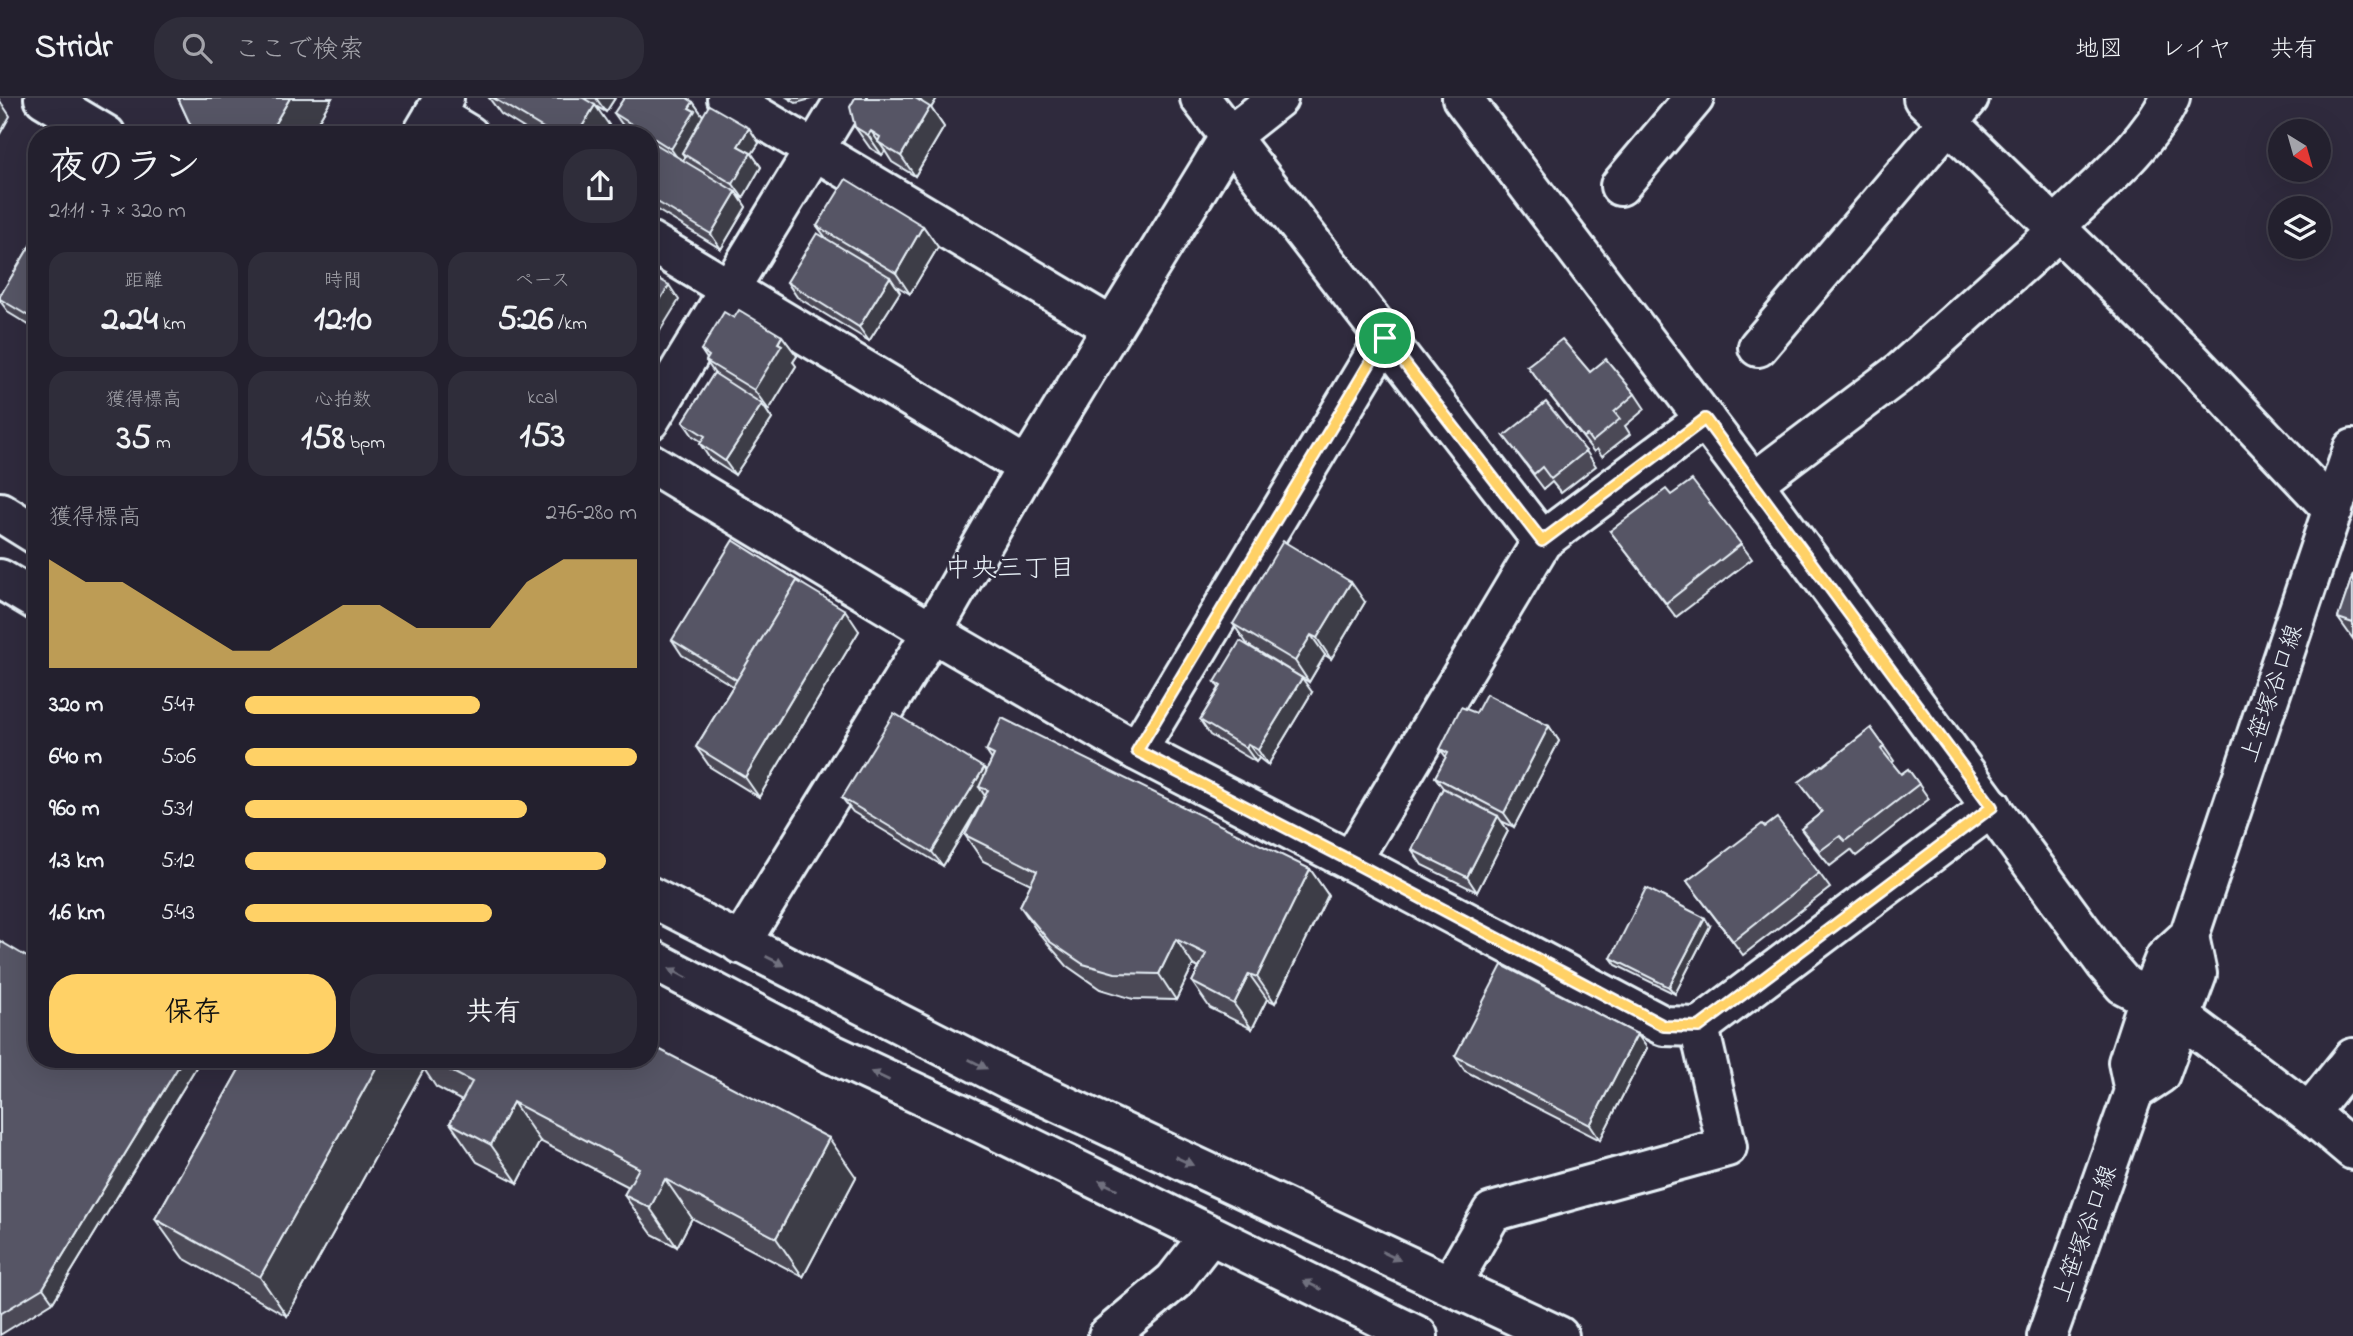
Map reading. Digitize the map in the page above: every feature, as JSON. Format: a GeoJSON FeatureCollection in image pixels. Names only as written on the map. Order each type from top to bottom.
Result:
{"type":"FeatureCollection","features":[{"type":"Feature","properties":{"kind":"street"},"geometry":{"type":"LineString","coordinates":[[44,98],[91,126]]}},
{"type":"Feature","properties":{"kind":"street"},"geometry":{"type":"LineString","coordinates":[[727,98],[1112,327]]}},
{"type":"Feature","properties":{"kind":"street"},"geometry":{"type":"LineString","coordinates":[[658,406],[846,98]]}},
{"type":"Feature","properties":{"kind":"street"},"geometry":{"type":"LineString","coordinates":[[1200,98],[1542,541]]}},
{"type":"Feature","properties":{"kind":"street"},"geometry":{"type":"LineString","coordinates":[[740,944],[932,632],[1027,467],[1230,136],[1278,98]]}},
{"type":"Feature","properties":{"kind":"street"},"geometry":{"type":"LineString","coordinates":[[1462,98],[1753,483],[2111,970],[2124,985],[2165,1008],[2309,1112],[2353,1150]]}},
{"type":"Feature","properties":{"kind":"street"},"geometry":{"type":"LineString","coordinates":[[1620,186],[1694,98]]}},
{"type":"Feature","properties":{"kind":"street"},"geometry":{"type":"LineString","coordinates":[[1753,483],[1903,370],[2057,229],[2161,117],[2169,98]]}},
{"type":"Feature","properties":{"kind":"street"},"geometry":{"type":"LineString","coordinates":[[1758,347],[1946,106],[2057,229],[2188,357],[2333,510]]}},
{"type":"Feature","properties":{"kind":"street"},"geometry":{"type":"LineString","coordinates":[[434,116],[452,126]]}},
{"type":"Feature","properties":{"kind":"street"},"geometry":{"type":"LineString","coordinates":[[658,247],[1027,467]]}},
{"type":"Feature","properties":{"kind":"street"},"geometry":{"type":"LineString","coordinates":[[1137,751],[1385,338]]}},
{"type":"Feature","properties":{"kind":"street"},"geometry":{"type":"LineString","coordinates":[[1351,861],[1542,541],[1705,419]]}},
{"type":"Feature","properties":{"kind":"street","name":"上笹塚谷口線"},"geometry":{"type":"LineString","coordinates":[[2047,1336],[2134,1091],[2160,1074],[2165,1008],[2197,974],[2189,936],[2353,449]]}},
{"type":"Feature","properties":{"kind":"street"},"geometry":{"type":"LineString","coordinates":[[658,467],[1137,751],[1664,1026],[1699,1027],[1992,807]]}},
{"type":"Feature","properties":{"kind":"street"},"geometry":{"type":"LineString","coordinates":[[0,512],[28,529]]}},
{"type":"Feature","properties":{"kind":"street"},"geometry":{"type":"LineString","coordinates":[[0,579],[28,596]]}},
{"type":"Feature","properties":{"kind":"street"},"geometry":{"type":"LineString","coordinates":[[658,901],[1010,1080],[1559,1336]]}},
{"type":"Feature","properties":{"kind":"street"},"geometry":{"type":"LineString","coordinates":[[658,963],[830,1053],[983,1124],[1418,1336]]}},
{"type":"Feature","properties":{"kind":"street"},"geometry":{"type":"LineString","coordinates":[[1451,1284],[1492,1212],[1727,1147],[1699,1027]]}},
{"type":"Feature","properties":{"kind":"street"},"geometry":{"type":"LineString","coordinates":[[2309,1112],[2353,1058]]}},
{"type":"Feature","properties":{"kind":"street"},"geometry":{"type":"LineString","coordinates":[[1108,1336],[1174,1281],[1210,1235]]}},
{"type":"Feature","properties":{"kind":"building"},"geometry":{"type":"Polygon","coordinates":[[[178,98],[290,98],[273,126],[191,126],[178,98]]]}},
{"type":"Feature","properties":{"kind":"building"},"geometry":{"type":"Polygon","coordinates":[[[493,98],[583,98],[595,105],[582,126],[540,126],[493,98]]]}},
{"type":"Feature","properties":{"kind":"building"},"geometry":{"type":"Polygon","coordinates":[[[624,98],[687,98],[693,102],[689,108],[695,111],[671,149],[658,141],[658,126],[635,126],[614,113],[624,98]]]}},
{"type":"Feature","properties":{"kind":"building"},"geometry":{"type":"Polygon","coordinates":[[[855,98],[915,98],[930,107],[901,156],[878,142],[880,137],[871,131],[868,135],[855,127],[850,107],[855,98]]]}},
{"type":"Feature","properties":{"kind":"building"},"geometry":{"type":"Polygon","coordinates":[[[709,105],[749,128],[738,146],[751,153],[733,184],[682,153],[709,105]]]}},
{"type":"Feature","properties":{"kind":"building"},"geometry":{"type":"Polygon","coordinates":[[[658,145],[736,192],[711,234],[658,202],[658,145]]]}},
{"type":"Feature","properties":{"kind":"building"},"geometry":{"type":"Polygon","coordinates":[[[846,179],[923,226],[896,273],[817,226],[846,179]]]}},
{"type":"Feature","properties":{"kind":"building"},"geometry":{"type":"Polygon","coordinates":[[[817,233],[890,277],[859,327],[787,282],[817,233]]]}},
{"type":"Feature","properties":{"kind":"building"},"geometry":{"type":"Polygon","coordinates":[[[28,249],[28,316],[0,299],[28,249]]]}},
{"type":"Feature","properties":{"kind":"building"},"geometry":{"type":"Polygon","coordinates":[[[658,278],[669,285],[658,303],[658,278]]]}},
{"type":"Feature","properties":{"kind":"building"},"geometry":{"type":"Polygon","coordinates":[[[739,310],[782,336],[778,343],[782,345],[754,390],[706,361],[709,356],[701,350],[724,312],[734,318],[739,310]]]}},
{"type":"Feature","properties":{"kind":"building"},"geometry":{"type":"Polygon","coordinates":[[[1562,339],[1590,372],[1606,359],[1635,394],[1614,412],[1620,419],[1592,442],[1587,435],[1583,437],[1527,366],[1562,339]]]}},
{"type":"Feature","properties":{"kind":"building"},"geometry":{"type":"Polygon","coordinates":[[[714,373],[762,404],[725,461],[700,444],[705,436],[683,422],[714,373]]]}},
{"type":"Feature","properties":{"kind":"building"},"geometry":{"type":"Polygon","coordinates":[[[1546,402],[1586,451],[1551,479],[1542,467],[1534,474],[1504,436],[1546,402]]]}},
{"type":"Feature","properties":{"kind":"building"},"geometry":{"type":"Polygon","coordinates":[[[1692,480],[1741,544],[1666,603],[1610,531],[1666,489],[1671,495],[1692,480]]]}},
{"type":"Feature","properties":{"kind":"building"},"geometry":{"type":"Polygon","coordinates":[[[733,540],[800,582],[797,581],[737,680],[672,640],[733,540]]]}},
{"type":"Feature","properties":{"kind":"building"},"geometry":{"type":"Polygon","coordinates":[[[1283,541],[1351,582],[1317,638],[1311,635],[1295,661],[1233,624],[1283,541]]]}},
{"type":"Feature","properties":{"kind":"building"},"geometry":{"type":"Polygon","coordinates":[[[2353,574],[2353,623],[2338,618],[2353,574]]]}},
{"type":"Feature","properties":{"kind":"building"},"geometry":{"type":"Polygon","coordinates":[[[797,581],[845,610],[745,777],[696,747],[797,581]]]}},
{"type":"Feature","properties":{"kind":"building"},"geometry":{"type":"Polygon","coordinates":[[[1240,641],[1302,678],[1258,750],[1248,744],[1246,748],[1200,720],[1221,686],[1215,682],[1240,641]]]}},
{"type":"Feature","properties":{"kind":"building"},"geometry":{"type":"Polygon","coordinates":[[[1486,694],[1549,726],[1504,813],[1435,777],[1448,753],[1440,749],[1461,707],[1476,713],[1486,694]]]}},
{"type":"Feature","properties":{"kind":"building"},"geometry":{"type":"Polygon","coordinates":[[[894,713],[984,768],[932,852],[842,798],[894,713]]]}},
{"type":"Feature","properties":{"kind":"building"},"geometry":{"type":"Polygon","coordinates":[[[1002,718],[1310,869],[1257,977],[1249,974],[1234,1004],[1192,982],[1206,954],[1176,939],[1159,974],[1115,973],[1083,964],[1049,941],[1020,906],[1037,871],[965,835],[988,790],[979,787],[994,755],[986,751],[1002,718]]]}},
{"type":"Feature","properties":{"kind":"building"},"geometry":{"type":"Polygon","coordinates":[[[1871,728],[1884,746],[1881,749],[1901,774],[1908,769],[1919,784],[1845,841],[1840,836],[1820,851],[1801,829],[1822,812],[1799,782],[1871,728]]]}},
{"type":"Feature","properties":{"kind":"building"},"geometry":{"type":"Polygon","coordinates":[[[1443,788],[1498,816],[1467,877],[1412,850],[1443,788]]]}},
{"type":"Feature","properties":{"kind":"building"},"geometry":{"type":"Polygon","coordinates":[[[1777,818],[1819,873],[1733,941],[1687,881],[1762,824],[1765,827],[1777,818]]]}},
{"type":"Feature","properties":{"kind":"building"},"geometry":{"type":"Polygon","coordinates":[[[1646,888],[1705,918],[1669,987],[1611,958],[1646,888]]]}},
{"type":"Feature","properties":{"kind":"building"},"geometry":{"type":"Polygon","coordinates":[[[0,941],[28,958],[28,1068],[177,1068],[43,1288],[0,1314],[0,941]]]}},
{"type":"Feature","properties":{"kind":"building"},"geometry":{"type":"Polygon","coordinates":[[[1502,965],[1637,1034],[1590,1125],[1455,1056],[1502,965]]]}},
{"type":"Feature","properties":{"kind":"building"},"geometry":{"type":"Polygon","coordinates":[[[658,1049],[829,1138],[776,1238],[665,1179],[650,1208],[624,1195],[639,1168],[513,1102],[491,1145],[450,1123],[472,1082],[445,1068],[658,1068],[658,1049]]]}},
{"type":"Feature","properties":{"kind":"building"},"geometry":{"type":"Polygon","coordinates":[[[240,1068],[376,1068],[260,1277],[155,1219],[240,1068]]]}},
{"type":"Feature","properties":{"kind":"district","name":"中央三丁目"},"geometry":{"type":"Point","coordinates":[1010,567]}},
{"type":"Feature","properties":{"kind":"route"},"geometry":{"type":"LineString","coordinates":[[1385,338],[1542,541],[1705,419],[1992,807],[1699,1027],[1664,1026],[1137,751],[1385,338]]}}]}
